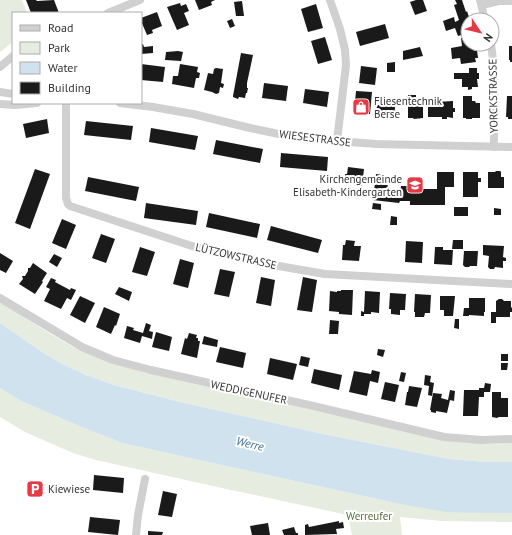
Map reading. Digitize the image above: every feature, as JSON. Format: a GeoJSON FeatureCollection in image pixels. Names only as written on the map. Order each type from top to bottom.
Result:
{"type":"FeatureCollection","features":[{"type":"Feature","properties":{"kind":"street"},"geometry":{"type":"LineString","coordinates":[[110,12],[140,0]]}},
{"type":"Feature","properties":{"kind":"street"},"geometry":{"type":"LineString","coordinates":[[330,0],[340,29],[345,50],[346,65],[337,141]]}},
{"type":"Feature","properties":{"kind":"street"},"geometry":{"type":"LineString","coordinates":[[484,12],[481,2],[512,1]]}},
{"type":"Feature","properties":{"kind":"street","name":"YORCKSTRASSE"},"geometry":{"type":"LineString","coordinates":[[492,52],[495,100],[494,147]]}},
{"type":"Feature","properties":{"kind":"street"},"geometry":{"type":"LineString","coordinates":[[0,67],[12,57]]}},
{"type":"Feature","properties":{"kind":"street"},"geometry":{"type":"LineString","coordinates":[[0,92],[12,94]]}},
{"type":"Feature","properties":{"kind":"street"},"geometry":{"type":"LineString","coordinates":[[0,104],[26,104]]}},
{"type":"Feature","properties":{"kind":"street","name":"LÜTZOWSTRASSE"},"geometry":{"type":"LineString","coordinates":[[66,104],[66,198],[70,206],[195,247],[267,264],[325,274],[512,284]]}},
{"type":"Feature","properties":{"kind":"street","name":"WIESESTRASSE"},"geometry":{"type":"LineString","coordinates":[[131,104],[153,106],[279,134],[337,141],[376,144],[512,147]]}},
{"type":"Feature","properties":{"kind":"street","name":"WEDDIGENUFER"},"geometry":{"type":"LineString","coordinates":[[0,298],[82,347],[113,360],[444,437],[482,440],[512,440]]}},
{"type":"Feature","properties":{"kind":"street"},"geometry":{"type":"LineString","coordinates":[[136,535],[145,479]]}},
{"type":"Feature","properties":{"kind":"green space"},"geometry":{"type":"Polygon","coordinates":[[[0,0],[22,0],[27,12],[12,12],[12,43],[0,52],[0,0]]]}},
{"type":"Feature","properties":{"kind":"green space"},"geometry":{"type":"Polygon","coordinates":[[[0,301],[73,347],[97,357],[152,373],[355,420],[484,444],[512,443],[512,462],[486,462],[449,459],[323,434],[180,402],[114,385],[64,365],[45,354],[0,323],[0,301]]]}},
{"type":"Feature","properties":{"kind":"green space","name":"Werreufer"},"geometry":{"type":"Polygon","coordinates":[[[0,388],[21,401],[122,443],[400,504],[481,513],[512,513],[512,522],[442,521],[400,517],[402,535],[352,535],[348,515],[96,460],[73,453],[25,432],[0,417],[0,388]]]}},
{"type":"Feature","properties":{"kind":"water","name":"Werre"},"geometry":{"type":"Polygon","coordinates":[[[0,323],[45,354],[64,365],[114,385],[180,402],[323,434],[449,459],[486,462],[512,462],[512,513],[447,512],[400,504],[122,443],[21,401],[0,388],[0,323]]]}},
{"type":"Feature","properties":{"kind":"building"},"geometry":{"type":"Polygon","coordinates":[[[26,0],[54,0],[59,12],[31,12],[26,0]]]}},
{"type":"Feature","properties":{"kind":"building"},"geometry":{"type":"Polygon","coordinates":[[[195,0],[215,0],[211,2],[212,5],[199,10],[195,0]]]}},
{"type":"Feature","properties":{"kind":"building"},"geometry":{"type":"Polygon","coordinates":[[[423,0],[427,11],[415,15],[410,2],[423,0]]]}},
{"type":"Feature","properties":{"kind":"building"},"geometry":{"type":"Polygon","coordinates":[[[455,0],[462,0],[466,12],[460,12],[460,35],[458,36],[455,28],[446,31],[443,21],[454,17],[455,22],[459,20],[454,5],[457,4],[455,0]]]}},
{"type":"Feature","properties":{"kind":"building"},"geometry":{"type":"Polygon","coordinates":[[[242,1],[244,16],[236,16],[234,2],[242,1]]]}},
{"type":"Feature","properties":{"kind":"building"},"geometry":{"type":"Polygon","coordinates":[[[180,3],[181,6],[186,4],[189,11],[184,13],[189,25],[177,30],[167,7],[180,3]]]}},
{"type":"Feature","properties":{"kind":"building"},"geometry":{"type":"Polygon","coordinates":[[[316,4],[323,28],[308,32],[301,9],[316,4]]]}},
{"type":"Feature","properties":{"kind":"building"},"geometry":{"type":"Polygon","coordinates":[[[157,12],[162,26],[152,30],[153,33],[147,35],[142,23],[142,18],[157,12]]]}},
{"type":"Feature","properties":{"kind":"building"},"geometry":{"type":"Polygon","coordinates":[[[232,19],[235,26],[230,28],[227,21],[232,19]]]}},
{"type":"Feature","properties":{"kind":"building"},"geometry":{"type":"Polygon","coordinates":[[[385,24],[389,38],[360,46],[356,32],[385,24]]]}},
{"type":"Feature","properties":{"kind":"building"},"geometry":{"type":"Polygon","coordinates":[[[325,37],[332,60],[318,64],[311,41],[325,37]]]}},
{"type":"Feature","properties":{"kind":"building"},"geometry":{"type":"Polygon","coordinates":[[[142,44],[144,47],[153,46],[153,53],[142,54],[142,44]]]}},
{"type":"Feature","properties":{"kind":"building"},"geometry":{"type":"Polygon","coordinates":[[[460,46],[460,52],[477,52],[478,58],[475,58],[476,62],[461,64],[460,58],[452,59],[451,48],[460,46]]]}},
{"type":"Feature","properties":{"kind":"building"},"geometry":{"type":"Polygon","coordinates":[[[509,46],[512,46],[512,62],[509,60],[509,46]]]}},
{"type":"Feature","properties":{"kind":"building"},"geometry":{"type":"Polygon","coordinates":[[[420,47],[423,56],[403,60],[403,51],[420,47]]]}},
{"type":"Feature","properties":{"kind":"building"},"geometry":{"type":"Polygon","coordinates":[[[166,52],[183,52],[181,61],[165,60],[166,52]]]}},
{"type":"Feature","properties":{"kind":"building"},"geometry":{"type":"Polygon","coordinates":[[[241,53],[253,55],[247,83],[247,93],[245,98],[239,97],[238,99],[233,96],[241,53]]]}},
{"type":"Feature","properties":{"kind":"building"},"geometry":{"type":"Polygon","coordinates":[[[395,62],[395,72],[387,72],[387,63],[395,62]]]}},
{"type":"Feature","properties":{"kind":"building"},"geometry":{"type":"Polygon","coordinates":[[[142,64],[165,67],[163,82],[142,80],[142,64]]]}},
{"type":"Feature","properties":{"kind":"building"},"geometry":{"type":"Polygon","coordinates":[[[180,64],[198,67],[197,72],[200,73],[199,78],[196,78],[194,88],[172,84],[173,76],[178,76],[180,64]]]}},
{"type":"Feature","properties":{"kind":"building"},"geometry":{"type":"Polygon","coordinates":[[[361,66],[377,68],[375,85],[359,83],[361,66]]]}},
{"type":"Feature","properties":{"kind":"building"},"geometry":{"type":"Polygon","coordinates":[[[469,68],[477,68],[479,79],[477,79],[478,87],[472,87],[472,89],[468,90],[468,87],[462,87],[462,79],[454,79],[454,73],[469,73],[469,68]]]}},
{"type":"Feature","properties":{"kind":"building"},"geometry":{"type":"Polygon","coordinates":[[[214,69],[223,69],[221,83],[224,84],[223,88],[220,87],[219,93],[216,94],[204,90],[208,73],[213,74],[214,69]]]}},
{"type":"Feature","properties":{"kind":"building"},"geometry":{"type":"Polygon","coordinates":[[[264,83],[288,86],[286,101],[262,98],[264,83]]]}},
{"type":"Feature","properties":{"kind":"building"},"geometry":{"type":"Polygon","coordinates":[[[305,89],[329,92],[327,107],[303,103],[305,89]]]}},
{"type":"Feature","properties":{"kind":"building"},"geometry":{"type":"Polygon","coordinates":[[[356,91],[372,92],[370,114],[354,113],[356,91]]]}},
{"type":"Feature","properties":{"kind":"building"},"geometry":{"type":"Polygon","coordinates":[[[408,95],[416,95],[416,100],[423,100],[423,118],[408,118],[408,95]]]}},
{"type":"Feature","properties":{"kind":"building"},"geometry":{"type":"Polygon","coordinates":[[[463,96],[472,96],[472,101],[480,103],[480,118],[463,118],[463,96]]]}},
{"type":"Feature","properties":{"kind":"building"},"geometry":{"type":"Polygon","coordinates":[[[507,96],[512,96],[512,119],[508,119],[508,117],[506,117],[507,96]]]}},
{"type":"Feature","properties":{"kind":"building"},"geometry":{"type":"Polygon","coordinates":[[[383,99],[396,100],[394,116],[382,116],[383,115],[376,114],[377,105],[382,105],[383,99]]]}},
{"type":"Feature","properties":{"kind":"building"},"geometry":{"type":"Polygon","coordinates":[[[453,101],[453,108],[455,108],[455,112],[453,112],[453,118],[447,117],[447,119],[442,119],[442,117],[428,117],[428,107],[436,107],[436,102],[453,101]]]}},
{"type":"Feature","properties":{"kind":"building"},"geometry":{"type":"Polygon","coordinates":[[[47,119],[49,133],[26,138],[23,124],[47,119]]]}},
{"type":"Feature","properties":{"kind":"building"},"geometry":{"type":"Polygon","coordinates":[[[86,121],[133,126],[131,140],[84,135],[86,121]]]}},
{"type":"Feature","properties":{"kind":"building"},"geometry":{"type":"Polygon","coordinates":[[[151,128],[198,136],[195,150],[149,142],[151,128]]]}},
{"type":"Feature","properties":{"kind":"building"},"geometry":{"type":"Polygon","coordinates":[[[216,140],[263,149],[260,163],[213,154],[216,140]]]}},
{"type":"Feature","properties":{"kind":"building"},"geometry":{"type":"Polygon","coordinates":[[[281,153],[328,157],[327,171],[280,167],[281,153]]]}},
{"type":"Feature","properties":{"kind":"building"},"geometry":{"type":"Polygon","coordinates":[[[348,167],[364,169],[362,186],[346,184],[345,174],[347,174],[348,167]]]}},
{"type":"Feature","properties":{"kind":"building"},"geometry":{"type":"Polygon","coordinates":[[[35,169],[50,174],[30,229],[15,223],[35,169]]]}},
{"type":"Feature","properties":{"kind":"building"},"geometry":{"type":"Polygon","coordinates":[[[500,171],[501,177],[504,177],[504,188],[488,188],[488,172],[500,171]]]}},
{"type":"Feature","properties":{"kind":"building"},"geometry":{"type":"Polygon","coordinates":[[[437,172],[454,172],[454,187],[445,187],[445,205],[410,205],[410,201],[400,201],[399,203],[373,200],[376,174],[389,176],[387,191],[400,192],[401,186],[410,186],[410,189],[437,189],[437,172]]]}},
{"type":"Feature","properties":{"kind":"building"},"geometry":{"type":"Polygon","coordinates":[[[463,172],[478,172],[478,178],[481,178],[481,182],[478,182],[478,197],[463,197],[463,172]]]}},
{"type":"Feature","properties":{"kind":"building"},"geometry":{"type":"Polygon","coordinates":[[[88,177],[139,187],[136,201],[85,191],[88,177]]]}},
{"type":"Feature","properties":{"kind":"building"},"geometry":{"type":"Polygon","coordinates":[[[146,203],[198,211],[196,225],[144,218],[146,203]]]}},
{"type":"Feature","properties":{"kind":"building"},"geometry":{"type":"Polygon","coordinates":[[[373,203],[381,204],[381,210],[372,209],[373,203]]]}},
{"type":"Feature","properties":{"kind":"building"},"geometry":{"type":"Polygon","coordinates":[[[454,207],[468,207],[468,216],[454,216],[454,207]]]}},
{"type":"Feature","properties":{"kind":"building"},"geometry":{"type":"Polygon","coordinates":[[[494,208],[501,209],[501,215],[494,215],[494,208]]]}},
{"type":"Feature","properties":{"kind":"building"},"geometry":{"type":"Polygon","coordinates":[[[209,213],[260,224],[257,238],[206,227],[209,213]]]}},
{"type":"Feature","properties":{"kind":"building"},"geometry":{"type":"Polygon","coordinates":[[[391,216],[397,217],[397,225],[390,225],[391,216]]]}},
{"type":"Feature","properties":{"kind":"building"},"geometry":{"type":"Polygon","coordinates":[[[62,219],[76,225],[66,249],[52,243],[62,219]]]}},
{"type":"Feature","properties":{"kind":"building"},"geometry":{"type":"Polygon","coordinates":[[[271,226],[322,240],[318,253],[267,240],[271,226]]]}},
{"type":"Feature","properties":{"kind":"building"},"geometry":{"type":"Polygon","coordinates":[[[101,234],[115,239],[106,263],[92,258],[101,234]]]}},
{"type":"Feature","properties":{"kind":"building"},"geometry":{"type":"Polygon","coordinates":[[[346,240],[355,241],[354,246],[361,246],[359,261],[342,260],[343,245],[345,245],[346,240]]]}},
{"type":"Feature","properties":{"kind":"building"},"geometry":{"type":"Polygon","coordinates":[[[453,240],[463,240],[463,249],[452,249],[453,240]]]}},
{"type":"Feature","properties":{"kind":"building"},"geometry":{"type":"Polygon","coordinates":[[[406,241],[423,242],[422,263],[405,262],[406,241]]]}},
{"type":"Feature","properties":{"kind":"building"},"geometry":{"type":"Polygon","coordinates":[[[483,245],[504,246],[503,257],[506,258],[506,261],[503,261],[503,268],[495,267],[494,269],[490,269],[488,267],[489,256],[483,255],[483,245]]]}},
{"type":"Feature","properties":{"kind":"building"},"geometry":{"type":"Polygon","coordinates":[[[140,247],[155,252],[147,276],[132,272],[140,247]]]}},
{"type":"Feature","properties":{"kind":"building"},"geometry":{"type":"Polygon","coordinates":[[[435,247],[443,247],[443,250],[453,250],[452,265],[434,264],[435,247]]]}},
{"type":"Feature","properties":{"kind":"building"},"geometry":{"type":"Polygon","coordinates":[[[464,251],[478,251],[477,266],[465,267],[463,265],[464,251]]]}},
{"type":"Feature","properties":{"kind":"building"},"geometry":{"type":"Polygon","coordinates":[[[0,253],[13,261],[6,273],[0,270],[0,253]]]}},
{"type":"Feature","properties":{"kind":"building"},"geometry":{"type":"Polygon","coordinates":[[[54,254],[62,258],[57,267],[49,262],[54,254]]]}},
{"type":"Feature","properties":{"kind":"building"},"geometry":{"type":"Polygon","coordinates":[[[180,259],[194,263],[188,288],[173,284],[180,259]]]}},
{"type":"Feature","properties":{"kind":"building"},"geometry":{"type":"Polygon","coordinates":[[[33,263],[47,273],[35,294],[19,284],[23,279],[22,276],[25,276],[28,268],[30,268],[33,263]]]}},
{"type":"Feature","properties":{"kind":"building"},"geometry":{"type":"Polygon","coordinates":[[[220,269],[235,272],[229,297],[214,294],[220,269]]]}},
{"type":"Feature","properties":{"kind":"building"},"geometry":{"type":"Polygon","coordinates":[[[261,277],[275,280],[271,306],[256,303],[261,277]]]}},
{"type":"Feature","properties":{"kind":"building"},"geometry":{"type":"Polygon","coordinates":[[[303,277],[317,280],[312,312],[297,310],[303,277]]]}},
{"type":"Feature","properties":{"kind":"building"},"geometry":{"type":"Polygon","coordinates":[[[51,278],[56,280],[55,282],[70,290],[71,288],[76,290],[71,300],[67,298],[61,309],[44,301],[50,289],[46,287],[51,278]]]}},
{"type":"Feature","properties":{"kind":"building"},"geometry":{"type":"Polygon","coordinates":[[[119,287],[132,292],[129,301],[115,294],[119,287]]]}},
{"type":"Feature","properties":{"kind":"building"},"geometry":{"type":"Polygon","coordinates":[[[341,290],[353,290],[352,315],[339,314],[339,312],[329,311],[330,291],[337,292],[341,290]]]}},
{"type":"Feature","properties":{"kind":"building"},"geometry":{"type":"Polygon","coordinates":[[[365,291],[380,292],[379,313],[371,312],[371,314],[364,314],[364,316],[361,316],[361,311],[364,312],[365,291]]]}},
{"type":"Feature","properties":{"kind":"building"},"geometry":{"type":"Polygon","coordinates":[[[390,293],[406,294],[405,310],[400,310],[400,315],[391,314],[391,309],[389,309],[390,293]]]}},
{"type":"Feature","properties":{"kind":"building"},"geometry":{"type":"Polygon","coordinates":[[[415,294],[431,295],[430,313],[425,313],[424,317],[415,317],[415,294]]]}},
{"type":"Feature","properties":{"kind":"building"},"geometry":{"type":"Polygon","coordinates":[[[80,296],[95,303],[85,323],[70,315],[80,296]]]}},
{"type":"Feature","properties":{"kind":"building"},"geometry":{"type":"Polygon","coordinates":[[[440,296],[455,296],[453,316],[444,316],[444,310],[440,310],[440,296]]]}},
{"type":"Feature","properties":{"kind":"building"},"geometry":{"type":"Polygon","coordinates":[[[469,298],[485,298],[484,316],[463,316],[464,308],[469,308],[469,298]]]}},
{"type":"Feature","properties":{"kind":"building"},"geometry":{"type":"Polygon","coordinates":[[[499,299],[511,301],[512,312],[510,312],[510,317],[496,317],[496,323],[491,323],[491,312],[496,312],[496,301],[499,299]]]}},
{"type":"Feature","properties":{"kind":"building"},"geometry":{"type":"Polygon","coordinates":[[[104,307],[120,314],[116,326],[115,325],[111,334],[96,327],[104,307]]]}},
{"type":"Feature","properties":{"kind":"building"},"geometry":{"type":"Polygon","coordinates":[[[455,319],[459,319],[459,329],[454,328],[455,319]]]}},
{"type":"Feature","properties":{"kind":"building"},"geometry":{"type":"Polygon","coordinates":[[[330,320],[339,321],[338,334],[329,334],[330,320]]]}},
{"type":"Feature","properties":{"kind":"building"},"geometry":{"type":"Polygon","coordinates":[[[146,323],[151,325],[149,331],[153,332],[152,339],[142,336],[140,343],[124,338],[127,326],[134,328],[133,330],[143,333],[146,323]]]}},
{"type":"Feature","properties":{"kind":"building"},"geometry":{"type":"Polygon","coordinates":[[[156,332],[172,337],[169,351],[152,347],[156,332]]]}},
{"type":"Feature","properties":{"kind":"building"},"geometry":{"type":"Polygon","coordinates":[[[189,333],[197,335],[196,338],[200,341],[197,358],[181,354],[185,338],[187,339],[189,333]]]}},
{"type":"Feature","properties":{"kind":"building"},"geometry":{"type":"Polygon","coordinates":[[[204,336],[218,340],[217,347],[202,344],[204,336]]]}},
{"type":"Feature","properties":{"kind":"building"},"geometry":{"type":"Polygon","coordinates":[[[220,347],[246,353],[243,368],[216,362],[220,347]]]}},
{"type":"Feature","properties":{"kind":"building"},"geometry":{"type":"Polygon","coordinates":[[[378,349],[385,350],[383,357],[377,355],[378,349]]]}},
{"type":"Feature","properties":{"kind":"building"},"geometry":{"type":"Polygon","coordinates":[[[501,354],[508,354],[508,361],[501,361],[501,354]]]}},
{"type":"Feature","properties":{"kind":"building"},"geometry":{"type":"Polygon","coordinates":[[[301,356],[310,358],[308,367],[299,365],[301,356]]]}},
{"type":"Feature","properties":{"kind":"building"},"geometry":{"type":"Polygon","coordinates":[[[270,358],[297,364],[293,380],[267,374],[270,358]]]}},
{"type":"Feature","properties":{"kind":"building"},"geometry":{"type":"Polygon","coordinates":[[[501,363],[508,363],[507,370],[501,370],[501,363]]]}},
{"type":"Feature","properties":{"kind":"building"},"geometry":{"type":"Polygon","coordinates":[[[314,369],[342,375],[339,390],[311,383],[314,369]]]}},
{"type":"Feature","properties":{"kind":"building"},"geometry":{"type":"Polygon","coordinates":[[[372,370],[380,372],[378,383],[370,381],[367,396],[349,392],[354,371],[371,374],[372,370]]]}},
{"type":"Feature","properties":{"kind":"building"},"geometry":{"type":"Polygon","coordinates":[[[401,372],[406,373],[404,382],[399,381],[401,372]]]}},
{"type":"Feature","properties":{"kind":"building"},"geometry":{"type":"Polygon","coordinates":[[[425,375],[431,376],[430,382],[434,383],[432,396],[428,395],[429,386],[424,385],[425,375]]]}},
{"type":"Feature","properties":{"kind":"building"},"geometry":{"type":"Polygon","coordinates":[[[385,382],[399,385],[395,402],[381,399],[385,382]]]}},
{"type":"Feature","properties":{"kind":"building"},"geometry":{"type":"Polygon","coordinates":[[[485,383],[491,384],[490,392],[484,392],[484,397],[479,397],[478,416],[463,416],[464,390],[479,390],[479,388],[484,388],[485,383]]]}},
{"type":"Feature","properties":{"kind":"building"},"geometry":{"type":"Polygon","coordinates":[[[409,386],[422,388],[417,407],[405,405],[409,386]]]}},
{"type":"Feature","properties":{"kind":"building"},"geometry":{"type":"Polygon","coordinates":[[[450,390],[455,391],[454,401],[450,400],[447,413],[436,411],[436,413],[431,412],[430,410],[433,393],[442,394],[441,398],[448,400],[450,390]]]}},
{"type":"Feature","properties":{"kind":"building"},"geometry":{"type":"Polygon","coordinates":[[[492,392],[501,392],[501,398],[508,398],[508,417],[492,417],[492,392]]]}},
{"type":"Feature","properties":{"kind":"building"},"geometry":{"type":"Polygon","coordinates":[[[94,475],[124,478],[123,493],[93,490],[94,475]]]}},
{"type":"Feature","properties":{"kind":"building"},"geometry":{"type":"Polygon","coordinates":[[[163,491],[177,494],[172,517],[158,515],[163,491]]]}},
{"type":"Feature","properties":{"kind":"building"},"geometry":{"type":"Polygon","coordinates":[[[90,517],[120,520],[118,535],[88,532],[90,517]]]}},
{"type":"Feature","properties":{"kind":"building"},"geometry":{"type":"Polygon","coordinates":[[[339,521],[339,523],[343,522],[344,528],[336,529],[337,534],[305,535],[305,525],[308,524],[309,527],[339,521]]]}},
{"type":"Feature","properties":{"kind":"building"},"geometry":{"type":"Polygon","coordinates":[[[268,523],[270,535],[252,535],[250,526],[268,523]]]}},
{"type":"Feature","properties":{"kind":"building"},"geometry":{"type":"Polygon","coordinates":[[[294,527],[298,535],[284,535],[282,530],[294,527]]]}},
{"type":"Feature","properties":{"kind":"building"},"geometry":{"type":"Polygon","coordinates":[[[148,531],[163,532],[162,535],[148,535],[148,531]]]}},
{"type":"Feature","properties":{"kind":"place","name":"Fliesentechnik Berse"},"geometry":{"type":"Point","coordinates":[361,107]}},
{"type":"Feature","properties":{"kind":"place","name":"Kirchengemeinde Elisabeth-Kindergarten"},"geometry":{"type":"Point","coordinates":[415,185]}},
{"type":"Feature","properties":{"kind":"place","name":"Kiewiese"},"geometry":{"type":"Point","coordinates":[35,489]}}]}
